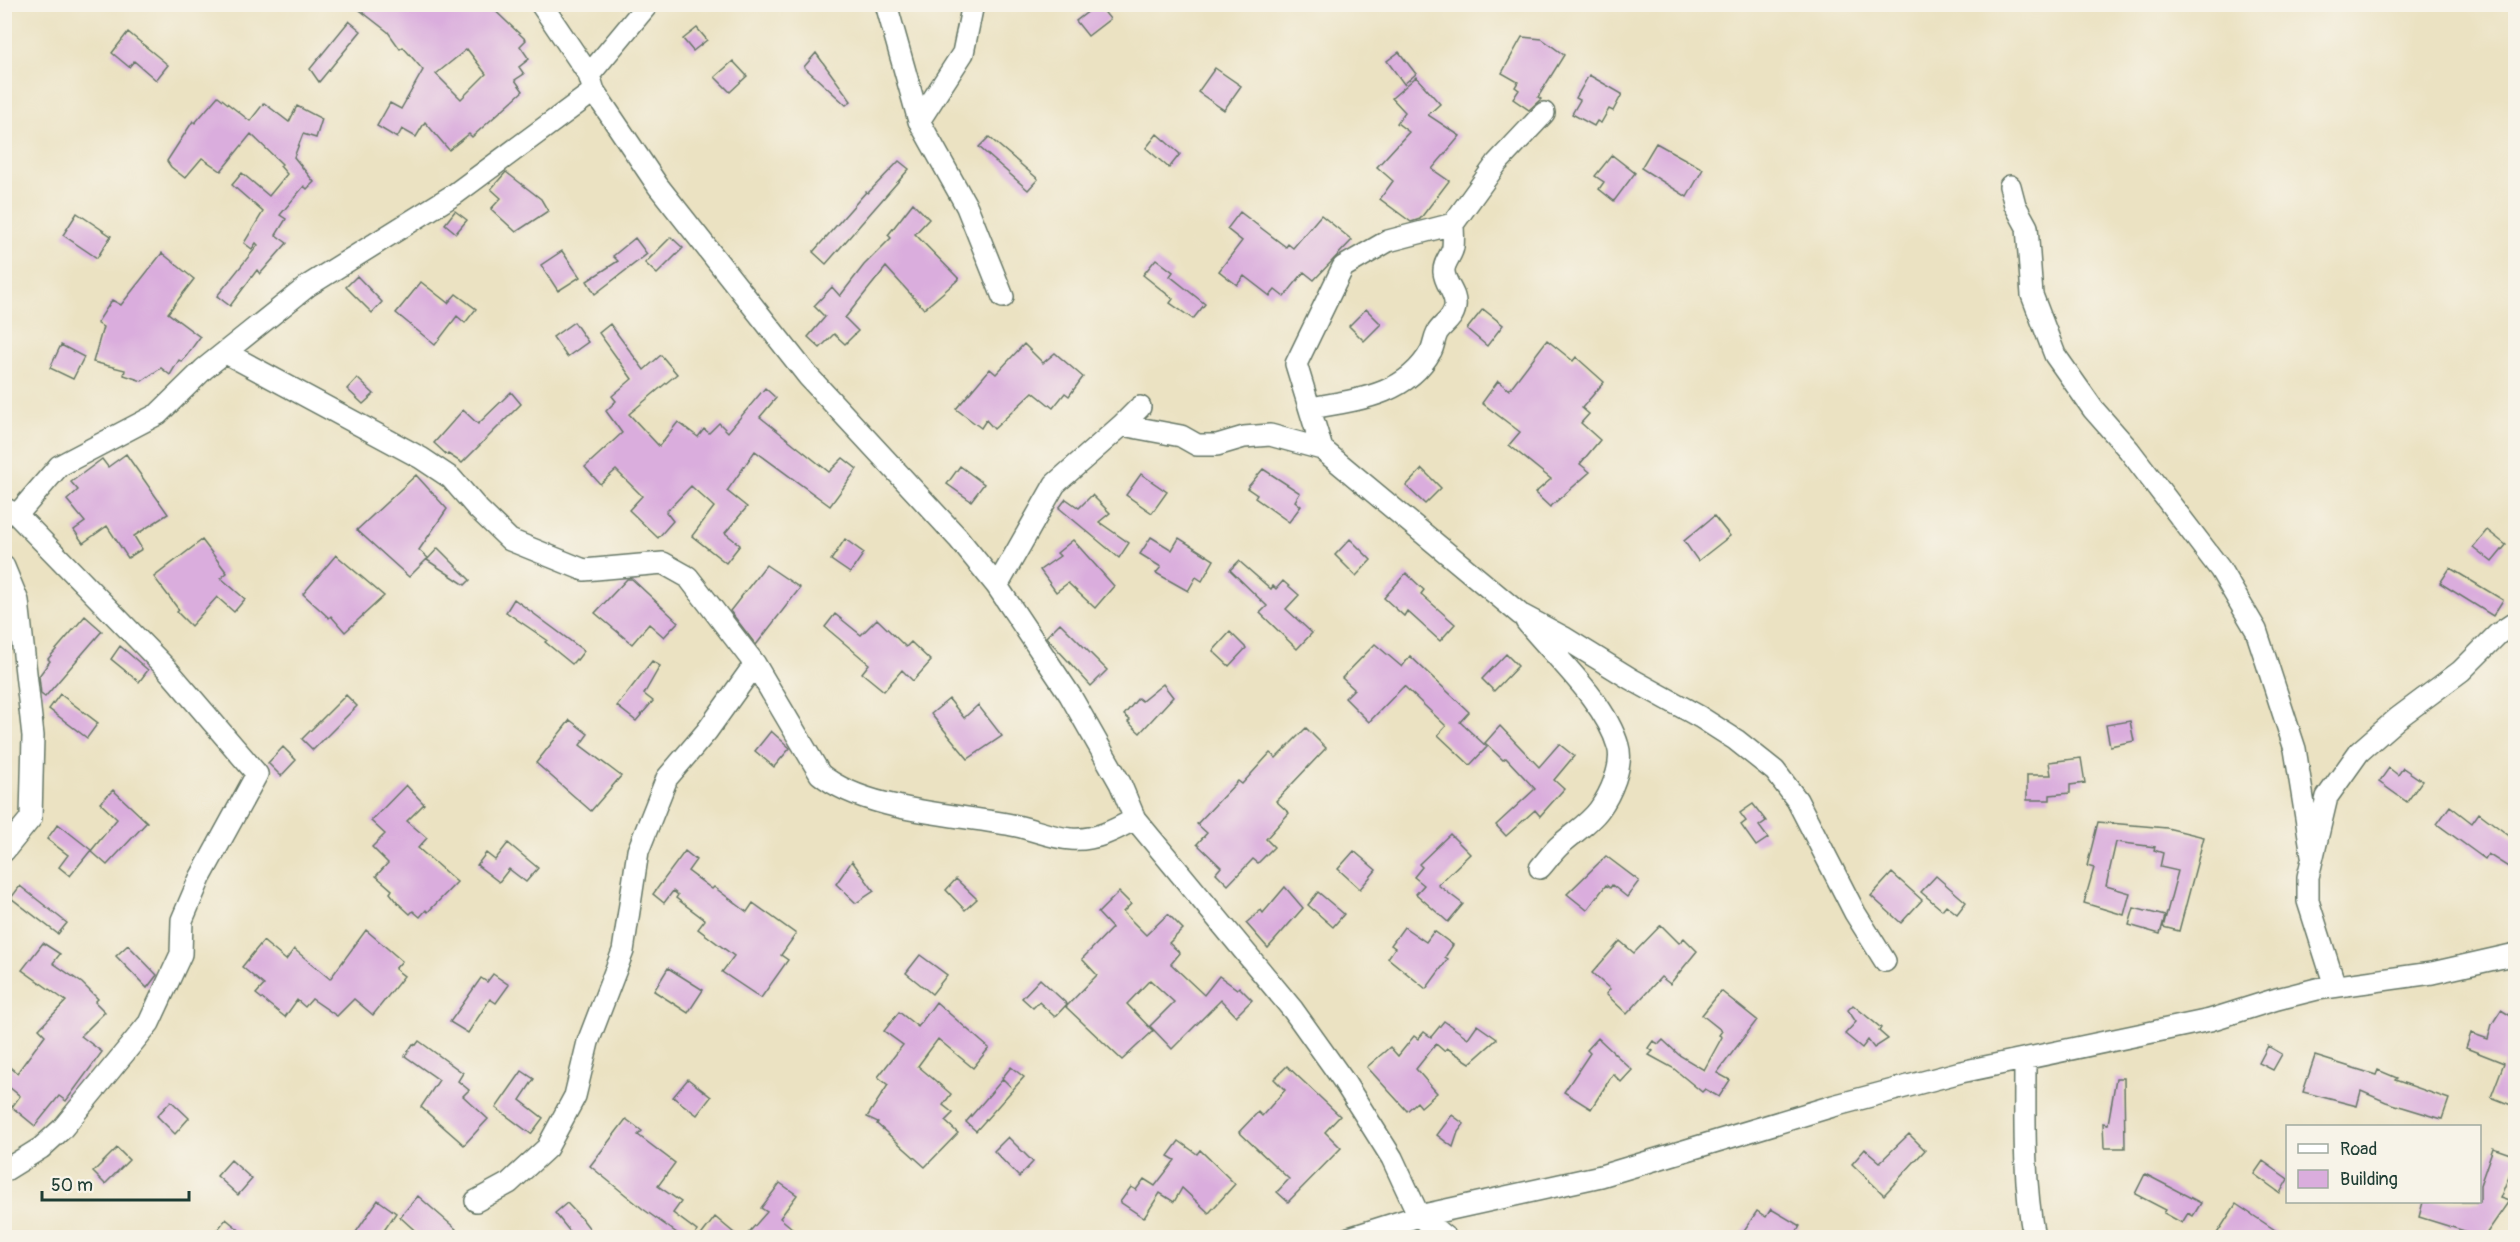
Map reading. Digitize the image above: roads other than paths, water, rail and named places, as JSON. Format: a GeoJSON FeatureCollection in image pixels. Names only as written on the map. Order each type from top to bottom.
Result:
{"type":"FeatureCollection","features":[{"type":"Feature","properties":{"kind":"street"},"geometry":{"type":"LineString","coordinates":[[542,4],[658,186],[808,376],[958,538],[997,586],[1070,695],[1120,783],[1135,819],[1293,1010],[1343,1080],[1392,1158],[1419,1216],[1446,1238]]}},
{"type":"Feature","properties":{"kind":"street"},"geometry":{"type":"LineString","coordinates":[[4,1172],[63,1130],[149,1023],[181,954],[182,920],[195,888],[257,774],[167,669],[11,512],[59,466],[158,414],[204,369],[309,285],[454,194],[592,83],[648,4]]}},
{"type":"Feature","properties":{"kind":"street"},"geometry":{"type":"LineString","coordinates":[[886,4],[919,121],[967,207],[1003,297]]}},
{"type":"Feature","properties":{"kind":"street"},"geometry":{"type":"LineString","coordinates":[[919,121],[963,53],[974,4]]}},
{"type":"Feature","properties":{"kind":"street"},"geometry":{"type":"LineString","coordinates":[[1310,408],[1355,400],[1396,388],[1417,369],[1431,351],[1438,331],[1449,322],[1455,307],[1453,292],[1444,273],[1446,260],[1453,249],[1453,224],[1497,163],[1544,113]]}},
{"type":"Feature","properties":{"kind":"street"},"geometry":{"type":"LineString","coordinates":[[2010,186],[2015,205],[2027,227],[2032,295],[2055,355],[2093,409],[2129,450],[2220,569],[2256,630],[2295,749],[2312,855]]}},
{"type":"Feature","properties":{"kind":"street"},"geometry":{"type":"LineString","coordinates":[[1322,448],[1296,364],[1343,267],[1388,241],[1453,224]]}},
{"type":"Feature","properties":{"kind":"street"},"geometry":{"type":"LineString","coordinates":[[226,353],[421,458],[444,473],[510,540],[584,570],[663,563],[688,577],[755,664],[820,774],[835,786],[914,809],[1017,826],[1071,839],[1108,835],[1135,819]]}},
{"type":"Feature","properties":{"kind":"street"},"geometry":{"type":"LineString","coordinates":[[997,586],[1056,484],[1122,426],[1140,407]]}},
{"type":"Feature","properties":{"kind":"street"},"geometry":{"type":"LineString","coordinates":[[1122,426],[1181,436],[1197,445],[1217,445],[1244,437],[1270,435],[1322,448],[1520,614],[1574,675],[1602,714],[1619,747],[1617,772],[1612,789],[1598,812],[1558,847],[1540,868]]}},
{"type":"Feature","properties":{"kind":"street"},"geometry":{"type":"LineString","coordinates":[[4,567],[18,601],[33,736],[31,818],[4,851]]}},
{"type":"Feature","properties":{"kind":"street"},"geometry":{"type":"LineString","coordinates":[[1520,614],[1563,637],[1631,680],[1700,717],[1736,740],[1774,771],[1797,800],[1856,913],[1885,961]]}},
{"type":"Feature","properties":{"kind":"street"},"geometry":{"type":"LineString","coordinates":[[2335,986],[2308,901],[2308,877],[2312,855],[2327,797],[2359,752],[2398,718],[2461,671],[2499,634],[2516,622]]}},
{"type":"Feature","properties":{"kind":"street"},"geometry":{"type":"LineString","coordinates":[[476,1202],[509,1183],[547,1148],[575,1096],[588,1042],[623,951],[638,851],[667,778],[707,731],[755,664]]}},
{"type":"Feature","properties":{"kind":"street"},"geometry":{"type":"LineString","coordinates":[[1349,1238],[1419,1216],[1601,1176],[1833,1106],[1961,1072],[2210,1020],[2277,999],[2335,986],[2432,973],[2516,954]]}},
{"type":"Feature","properties":{"kind":"street"},"geometry":{"type":"LineString","coordinates":[[2025,1059],[2026,1174],[2034,1238]]}}]}
